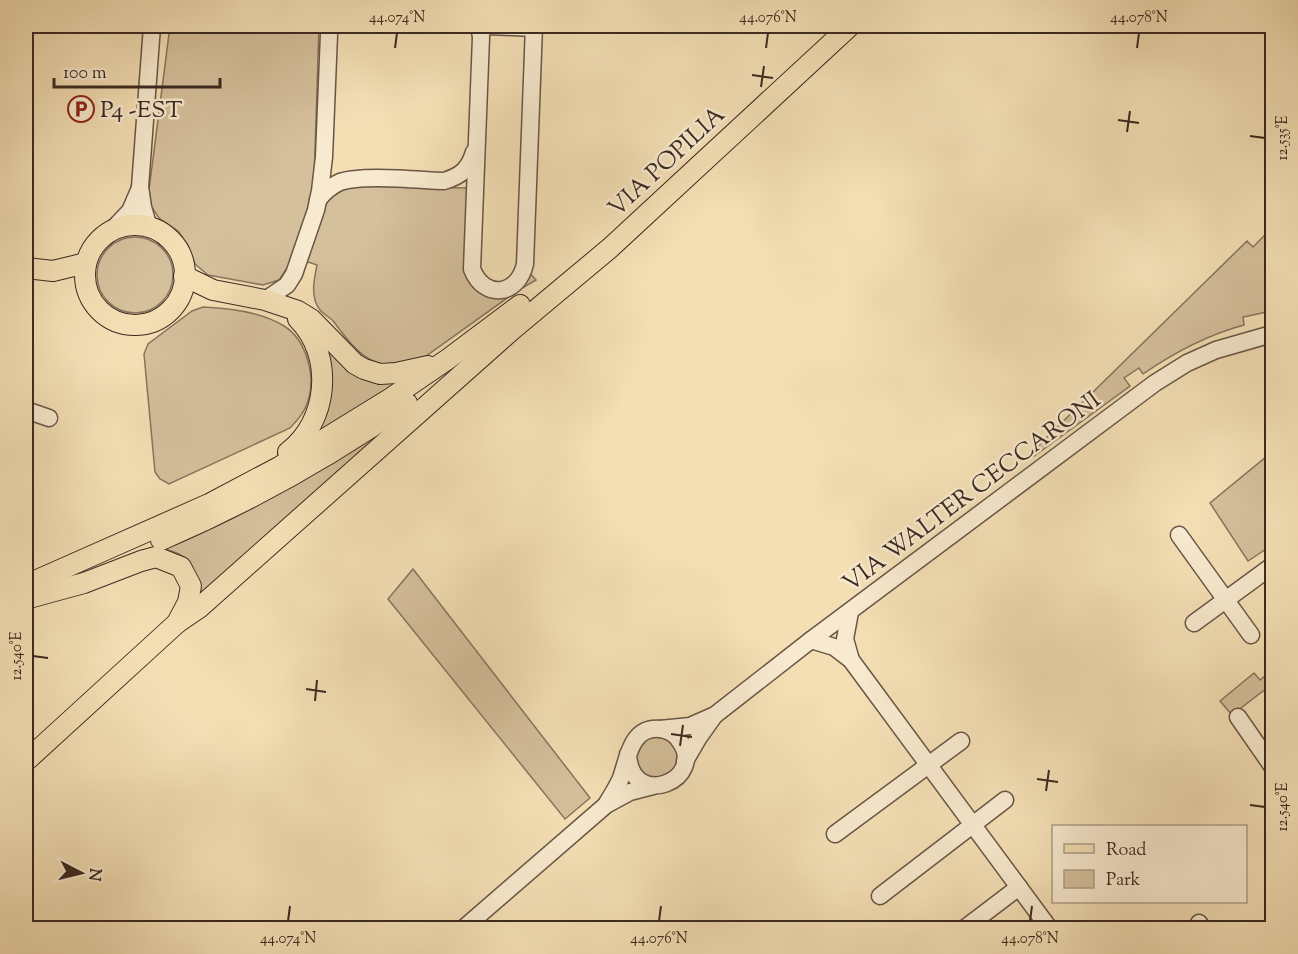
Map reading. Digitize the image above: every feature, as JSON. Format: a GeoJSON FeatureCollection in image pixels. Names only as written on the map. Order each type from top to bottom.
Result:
{"type":"FeatureCollection","features":[{"type":"Feature","properties":{"kind":"main road","name":"VIA POPILIA"},"geometry":{"type":"LineString","coordinates":[[509,323],[832,26]]}},
{"type":"Feature","properties":{"kind":"main road","name":"VIA POPILIA"},"geometry":{"type":"LineString","coordinates":[[509,323],[610,248],[850,26]]}},
{"type":"Feature","properties":{"kind":"main road"},"geometry":{"type":"LineString","coordinates":[[136,225],[149,228],[163,235],[175,246],[182,260],[184,276],[180,295],[172,308],[160,318],[146,324],[131,325],[116,322],[103,314],[93,302],[86,288],[86,263],[100,239],[111,231],[136,225]]}},
{"type":"Feature","properties":{"kind":"main road"},"geometry":{"type":"LineString","coordinates":[[26,268],[53,271],[86,263]]}},
{"type":"Feature","properties":{"kind":"main road"},"geometry":{"type":"LineString","coordinates":[[53,271],[86,288]]}},
{"type":"Feature","properties":{"kind":"main road"},"geometry":{"type":"LineString","coordinates":[[184,276],[213,290],[266,300],[298,311],[311,319],[355,364],[364,369],[380,374],[396,373],[421,369],[448,359]]}},
{"type":"Feature","properties":{"kind":"main road"},"geometry":{"type":"LineString","coordinates":[[180,295],[213,290]]}},
{"type":"Feature","properties":{"kind":"main road"},"geometry":{"type":"LineString","coordinates":[[209,504],[301,443],[320,403],[322,365],[316,347],[305,326],[286,307]]}},
{"type":"Feature","properties":{"kind":"main road"},"geometry":{"type":"LineString","coordinates":[[27,594],[279,467],[391,398],[448,359],[509,323]]}},
{"type":"Feature","properties":{"kind":"main road"},"geometry":{"type":"LineString","coordinates":[[27,594],[212,518],[281,482],[398,409],[509,323]]}},
{"type":"Feature","properties":{"kind":"main road"},"geometry":{"type":"LineString","coordinates":[[26,761],[177,623],[199,608],[509,323]]}},
{"type":"Feature","properties":{"kind":"main road"},"geometry":{"type":"LineString","coordinates":[[27,594],[84,583],[156,557],[180,567],[191,586],[188,602],[177,623]]}},
{"type":"Feature","properties":{"kind":"street"},"geometry":{"type":"LineString","coordinates":[[149,228],[140,187],[152,26]]}},
{"type":"Feature","properties":{"kind":"street"},"geometry":{"type":"LineString","coordinates":[[266,300],[287,285],[294,274],[318,200],[324,157],[328,26]]}},
{"type":"Feature","properties":{"kind":"street"},"geometry":{"type":"LineString","coordinates":[[489,26],[533,27],[525,264],[522,275],[516,283],[500,290],[489,289],[475,278],[472,269],[480,28],[489,26]]}},
{"type":"Feature","properties":{"kind":"street"},"geometry":{"type":"LineString","coordinates":[[318,200],[326,190],[337,183],[356,178],[444,181],[456,177],[471,162],[476,146]]}},
{"type":"Feature","properties":{"kind":"street"},"geometry":{"type":"LineString","coordinates":[[111,231],[130,211],[140,187]]}},
{"type":"Feature","properties":{"kind":"street","name":"VIA WALTER CECCARONI"},"geometry":{"type":"LineString","coordinates":[[606,805],[620,780],[631,745],[643,732],[651,729],[690,726],[715,715],[811,640],[1155,383],[1187,363],[1216,350],[1272,334]]}},
{"type":"Feature","properties":{"kind":"street"},"geometry":{"type":"LineString","coordinates":[[26,410],[49,418]]}},
{"type":"Feature","properties":{"kind":"street"},"geometry":{"type":"LineString","coordinates":[[1179,535],[1251,635]]}},
{"type":"Feature","properties":{"kind":"street"},"geometry":{"type":"LineString","coordinates":[[1194,623],[1272,566]]}},
{"type":"Feature","properties":{"kind":"street"},"geometry":{"type":"LineString","coordinates":[[850,612],[845,639],[852,660],[1049,928]]}},
{"type":"Feature","properties":{"kind":"street"},"geometry":{"type":"LineString","coordinates":[[811,640],[834,647],[852,660]]}},
{"type":"Feature","properties":{"kind":"street","name":"VIA WALTER CECCARONI"},"geometry":{"type":"LineString","coordinates":[[606,805],[630,792],[671,783],[683,770],[685,761],[715,715]]}},
{"type":"Feature","properties":{"kind":"street"},"geometry":{"type":"LineString","coordinates":[[1238,717],[1272,766]]}},
{"type":"Feature","properties":{"kind":"street"},"geometry":{"type":"LineString","coordinates":[[660,729],[676,736],[682,744],[685,761]]}},
{"type":"Feature","properties":{"kind":"street"},"geometry":{"type":"LineString","coordinates":[[836,834],[961,741]]}},
{"type":"Feature","properties":{"kind":"street"},"geometry":{"type":"LineString","coordinates":[[628,754],[632,771],[637,778],[653,786]]}},
{"type":"Feature","properties":{"kind":"street"},"geometry":{"type":"LineString","coordinates":[[880,896],[1005,800]]}},
{"type":"Feature","properties":{"kind":"street"},"geometry":{"type":"LineString","coordinates":[[464,928],[606,805]]}},
{"type":"Feature","properties":{"kind":"street"},"geometry":{"type":"LineString","coordinates":[[965,928],[1019,887]]}},
{"type":"Feature","properties":{"kind":"green space"},"geometry":{"type":"Polygon","coordinates":[[[170,26],[319,26],[314,182],[306,217],[289,265],[279,280],[263,285],[208,275],[195,264],[188,245],[178,231],[159,218],[151,206],[149,190],[170,26]]]}},
{"type":"Feature","properties":{"kind":"green space"},"geometry":{"type":"Polygon","coordinates":[[[351,186],[469,188],[467,264],[484,291],[529,272],[536,280],[426,356],[396,365],[372,361],[353,346],[332,320],[320,310],[314,294],[317,265],[305,261],[326,202],[333,194],[351,186]]]}},
{"type":"Feature","properties":{"kind":"green space"},"geometry":{"type":"Polygon","coordinates":[[[1272,228],[1272,320],[1269,321],[1267,312],[1243,317],[1244,325],[1192,345],[1143,374],[1139,368],[1124,378],[1130,386],[1033,457],[1040,444],[1247,241],[1253,247],[1272,228]]]}},
{"type":"Feature","properties":{"kind":"green space"},"geometry":{"type":"Polygon","coordinates":[[[135,237],[150,240],[162,248],[170,260],[173,275],[170,290],[162,302],[150,310],[135,313],[120,310],[108,302],[100,290],[97,275],[100,260],[108,248],[120,240],[135,237]]]}},
{"type":"Feature","properties":{"kind":"green space"},"geometry":{"type":"Polygon","coordinates":[[[203,307],[255,314],[275,321],[292,332],[299,340],[308,360],[310,391],[307,405],[290,428],[169,484],[160,479],[155,472],[144,354],[148,344],[192,311],[203,307]]]}},
{"type":"Feature","properties":{"kind":"green space"},"geometry":{"type":"Polygon","coordinates":[[[319,338],[375,382],[395,383],[396,385],[314,436],[319,338]]]}},
{"type":"Feature","properties":{"kind":"green space"},"geometry":{"type":"Polygon","coordinates":[[[392,424],[198,601],[197,582],[188,560],[163,549],[392,424]]]}},
{"type":"Feature","properties":{"kind":"green space"},"geometry":{"type":"Polygon","coordinates":[[[1272,452],[1272,545],[1248,561],[1210,503],[1272,452]]]}},
{"type":"Feature","properties":{"kind":"green space"},"geometry":{"type":"Polygon","coordinates":[[[413,569],[590,798],[565,819],[388,599],[413,569]]]}},
{"type":"Feature","properties":{"kind":"green space"},"geometry":{"type":"Polygon","coordinates":[[[1272,670],[1272,684],[1232,715],[1220,701],[1254,673],[1260,680],[1272,670]]]}},
{"type":"Feature","properties":{"kind":"green space"},"geometry":{"type":"Polygon","coordinates":[[[657,736],[672,742],[678,757],[672,772],[657,778],[642,772],[636,757],[642,742],[657,736]]]}},
{"type":"Feature","properties":{"kind":"place","name":"P4 -EST"},"geometry":{"type":"Point","coordinates":[81,109]}}]}
